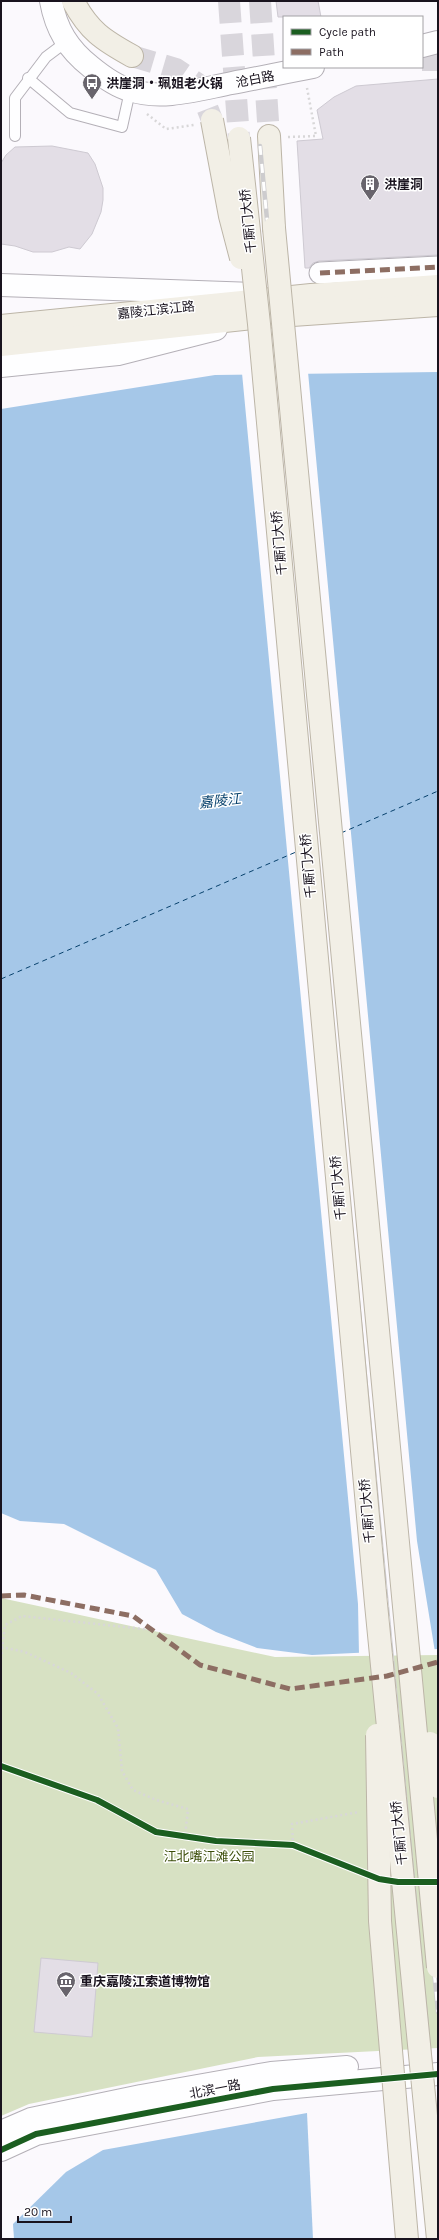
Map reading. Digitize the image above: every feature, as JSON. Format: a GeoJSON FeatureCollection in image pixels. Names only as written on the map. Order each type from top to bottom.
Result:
{"type":"FeatureCollection","features":[{"type":"Feature","properties":{"kind":"main road","name":"沧白路"},"geometry":{"type":"LineString","coordinates":[[51,1],[55,21],[66,42],[84,62],[105,78],[130,90],[154,94],[177,93],[310,75]]}},
{"type":"Feature","properties":{"kind":"main road"},"geometry":{"type":"LineString","coordinates":[[74,1],[89,27],[104,41],[132,56]]}},
{"type":"Feature","properties":{"kind":"main road"},"geometry":{"type":"LineString","coordinates":[[423,46],[438,42]]}},
{"type":"Feature","properties":{"kind":"main road"},"geometry":{"type":"LineString","coordinates":[[207,122],[230,216],[261,320]]}},
{"type":"Feature","properties":{"kind":"main road","name":"千厮门大桥"},"geometry":{"type":"LineString","coordinates":[[278,136],[274,228],[438,1967]]}},
{"type":"Feature","properties":{"kind":"main road","name":"千厮门大桥"},"geometry":{"type":"LineString","coordinates":[[240,138],[261,320],[376,1604],[438,2239]]}},
{"type":"Feature","properties":{"kind":"main road","name":"嘉陵江滨江路"},"geometry":{"type":"LineString","coordinates":[[1,285],[311,295]]}},
{"type":"Feature","properties":{"kind":"main road","name":"嘉陵江滨江路"},"geometry":{"type":"LineString","coordinates":[[1,326],[311,295],[438,286]]}},
{"type":"Feature","properties":{"kind":"main road","name":"嘉陵江滨江路"},"geometry":{"type":"LineString","coordinates":[[1,345],[438,305]]}},
{"type":"Feature","properties":{"kind":"main road","name":"嘉陵江滨江路"},"geometry":{"type":"LineString","coordinates":[[1,366],[118,354],[261,320]]}},
{"type":"Feature","properties":{"kind":"main road"},"geometry":{"type":"LineString","coordinates":[[403,1600],[438,1787]]}},
{"type":"Feature","properties":{"kind":"main road"},"geometry":{"type":"LineString","coordinates":[[376,1604],[380,1921],[407,2239]]}},
{"type":"Feature","properties":{"kind":"main road","name":"北滨一路"},"geometry":{"type":"LineString","coordinates":[[1,2132],[38,2118],[141,2096],[271,2073],[438,2061]]}},
{"type":"Feature","properties":{"kind":"main road","name":"北滨一路"},"geometry":{"type":"LineString","coordinates":[[1,2150],[36,2134],[273,2089],[438,2074]]}},
{"type":"Feature","properties":{"kind":"street"},"geometry":{"type":"LineString","coordinates":[[320,273],[438,267]]}},
{"type":"Feature","properties":{"kind":"lane"},"geometry":{"type":"LineString","coordinates":[[15,136],[15,98],[28,78],[46,57],[66,42]]}},
{"type":"Feature","properties":{"kind":"lane"},"geometry":{"type":"LineString","coordinates":[[28,78],[70,113],[122,127],[130,90]]}},
{"type":"Feature","properties":{"kind":"path"},"geometry":{"type":"LineString","coordinates":[[278,136],[316,136],[310,75]]}},
{"type":"Feature","properties":{"kind":"path"},"geometry":{"type":"LineString","coordinates":[[146,113],[166,129],[207,122]]}},
{"type":"Feature","properties":{"kind":"path"},"geometry":{"type":"LineString","coordinates":[[1,1659],[5,1625],[22,1616],[153,1630]]}},
{"type":"Feature","properties":{"kind":"path"},"geometry":{"type":"LineString","coordinates":[[2,1647],[24,1652],[71,1673],[98,1694],[118,1728],[122,1771],[133,1790],[156,1800],[188,1809],[185,1836]]}},
{"type":"Feature","properties":{"kind":"path"},"geometry":{"type":"LineString","coordinates":[[178,1835],[193,1837]]}},
{"type":"Feature","properties":{"kind":"path"},"geometry":{"type":"LineString","coordinates":[[287,1845],[300,1848]]}},
{"type":"Feature","properties":{"kind":"green space","name":"江北嘴江滩公园"},"geometry":{"type":"Polygon","coordinates":[[[1,1598],[275,1657],[438,1655],[438,2048],[258,2057],[29,2104],[1,2116],[1,1598]]]}},
{"type":"Feature","properties":{"kind":"water","name":"嘉陵江"},"geometry":{"type":"Polygon","coordinates":[[[438,372],[438,1649],[312,1655],[257,1648],[216,1632],[182,1614],[156,1570],[64,1524],[20,1521],[1,1513],[1,409],[215,375],[438,372]]]}},
{"type":"Feature","properties":{"kind":"water"},"geometry":{"type":"Polygon","coordinates":[[[307,2113],[313,2239],[14,2239],[13,2224],[66,2172],[103,2150],[307,2113]]]}},
{"type":"Feature","properties":{"kind":"pier"},"geometry":{"type":"Polygon","coordinates":[[[308,372],[417,1541],[435,1652],[359,1655],[358,1604],[242,373],[308,372]]]}},
{"type":"Feature","properties":{"kind":"building"},"geometry":{"type":"Polygon","coordinates":[[[276,1],[318,1],[321,16],[278,17],[276,1]]]}},
{"type":"Feature","properties":{"kind":"building","name":"洪崖洞"},"geometry":{"type":"Polygon","coordinates":[[[438,79],[438,255],[319,261],[313,263],[309,268],[305,268],[297,141],[323,139],[317,110],[334,97],[356,86],[438,79]]]}},
{"type":"Feature","properties":{"kind":"building"},"geometry":{"type":"Polygon","coordinates":[[[52,146],[88,153],[95,164],[103,188],[103,200],[101,212],[92,234],[80,249],[69,247],[52,252],[33,252],[15,246],[1,244],[1,163],[6,155],[15,147],[52,146]]]}},
{"type":"Feature","properties":{"kind":"building","name":"重庆嘉陵江索道博物馆"},"geometry":{"type":"Polygon","coordinates":[[[41,1958],[98,1963],[92,2037],[34,2032],[41,1958]]]}},
{"type":"Feature","properties":{"kind":"ferry route"},"geometry":{"type":"LineString","coordinates":[[341,833],[438,791]]}},
{"type":"Feature","properties":{"kind":"ferry route"},"geometry":{"type":"LineString","coordinates":[[1,979],[296,852]]}},
{"type":"Feature","properties":{"kind":"tunnel"},"geometry":{"type":"LineString","coordinates":[[229,1],[239,138]]}},
{"type":"Feature","properties":{"kind":"tunnel"},"geometry":{"type":"LineString","coordinates":[[260,1],[269,136]]}},
{"type":"Feature","properties":{"kind":"tunnel"},"geometry":{"type":"LineString","coordinates":[[132,56],[176,69],[198,84],[212,120]]}},
{"type":"Feature","properties":{"kind":"tunnel"},"geometry":{"type":"LineString","coordinates":[[423,60],[438,60]]}},
{"type":"Feature","properties":{"kind":"railway"},"geometry":{"type":"LineString","coordinates":[[260,146],[438,2012]]}},
{"type":"Feature","properties":{"kind":"railway"},"geometry":{"type":"LineString","coordinates":[[248,147],[438,2143]]}},
{"type":"Feature","properties":{"kind":"marked path"},"geometry":{"type":"LineString","coordinates":[[320,273],[438,267]]}},
{"type":"Feature","properties":{"kind":"marked path"},"geometry":{"type":"LineString","coordinates":[[1,1596],[24,1595],[133,1616],[200,1665],[290,1689],[387,1676],[438,1662]]}},
{"type":"Feature","properties":{"kind":"cycle path"},"geometry":{"type":"LineString","coordinates":[[1,1766],[97,1800],[156,1832],[216,1841],[293,1845],[379,1879],[398,1882],[438,1882]]}},
{"type":"Feature","properties":{"kind":"cycle path"},"geometry":{"type":"LineString","coordinates":[[1,2150],[36,2134],[273,2089],[438,2074]]}},
{"type":"Feature","properties":{"kind":"place","name":"洪崖洞‧珮姐老火锅"},"geometry":{"type":"Point","coordinates":[92,100]}},
{"type":"Feature","properties":{"kind":"place","name":"洪崖洞"},"geometry":{"type":"Point","coordinates":[370,201]}},
{"type":"Feature","properties":{"kind":"place","name":"重庆嘉陵江索道博物馆"},"geometry":{"type":"Point","coordinates":[66,1998]}}]}
